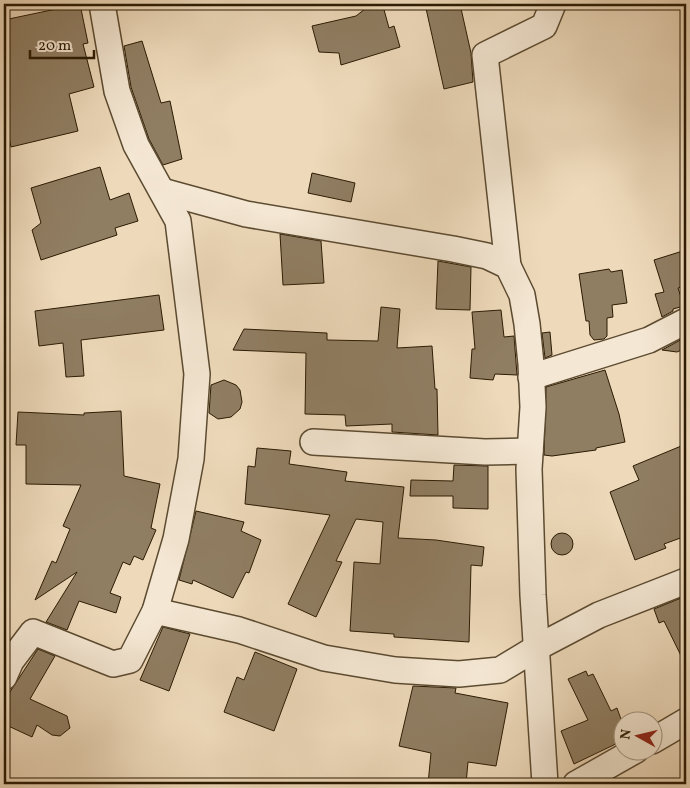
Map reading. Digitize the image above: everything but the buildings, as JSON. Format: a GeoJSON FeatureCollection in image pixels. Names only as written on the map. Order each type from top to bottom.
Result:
{"type":"FeatureCollection","features":[{"type":"Feature","properties":{"kind":"street"},"geometry":{"type":"LineString","coordinates":[[4,677],[11,661],[33,632],[113,664],[130,660],[155,611],[176,539],[191,459],[197,374],[178,221],[136,145],[117,91],[102,4]]}},
{"type":"Feature","properties":{"kind":"street"},"geometry":{"type":"LineString","coordinates":[[545,784],[545,755],[538,686],[538,647],[534,595],[530,451],[533,407],[527,324],[522,294],[508,266],[485,55],[544,26],[553,4]]}},
{"type":"Feature","properties":{"kind":"street"},"geometry":{"type":"LineString","coordinates":[[162,191],[246,214],[487,256],[508,266]]}},
{"type":"Feature","properties":{"kind":"street"},"geometry":{"type":"LineString","coordinates":[[531,378],[649,340],[686,321]]}},
{"type":"Feature","properties":{"kind":"street"},"geometry":{"type":"LineString","coordinates":[[313,442],[485,452],[530,451]]}},
{"type":"Feature","properties":{"kind":"street"},"geometry":{"type":"LineString","coordinates":[[155,611],[238,630],[324,658],[395,670],[459,674],[500,670],[538,647],[599,615],[686,581]]}},
{"type":"Feature","properties":{"kind":"street"},"geometry":{"type":"LineString","coordinates":[[662,735],[686,721]]}},
{"type":"Feature","properties":{"kind":"street"},"geometry":{"type":"LineString","coordinates":[[576,784],[618,760]]}}]}
